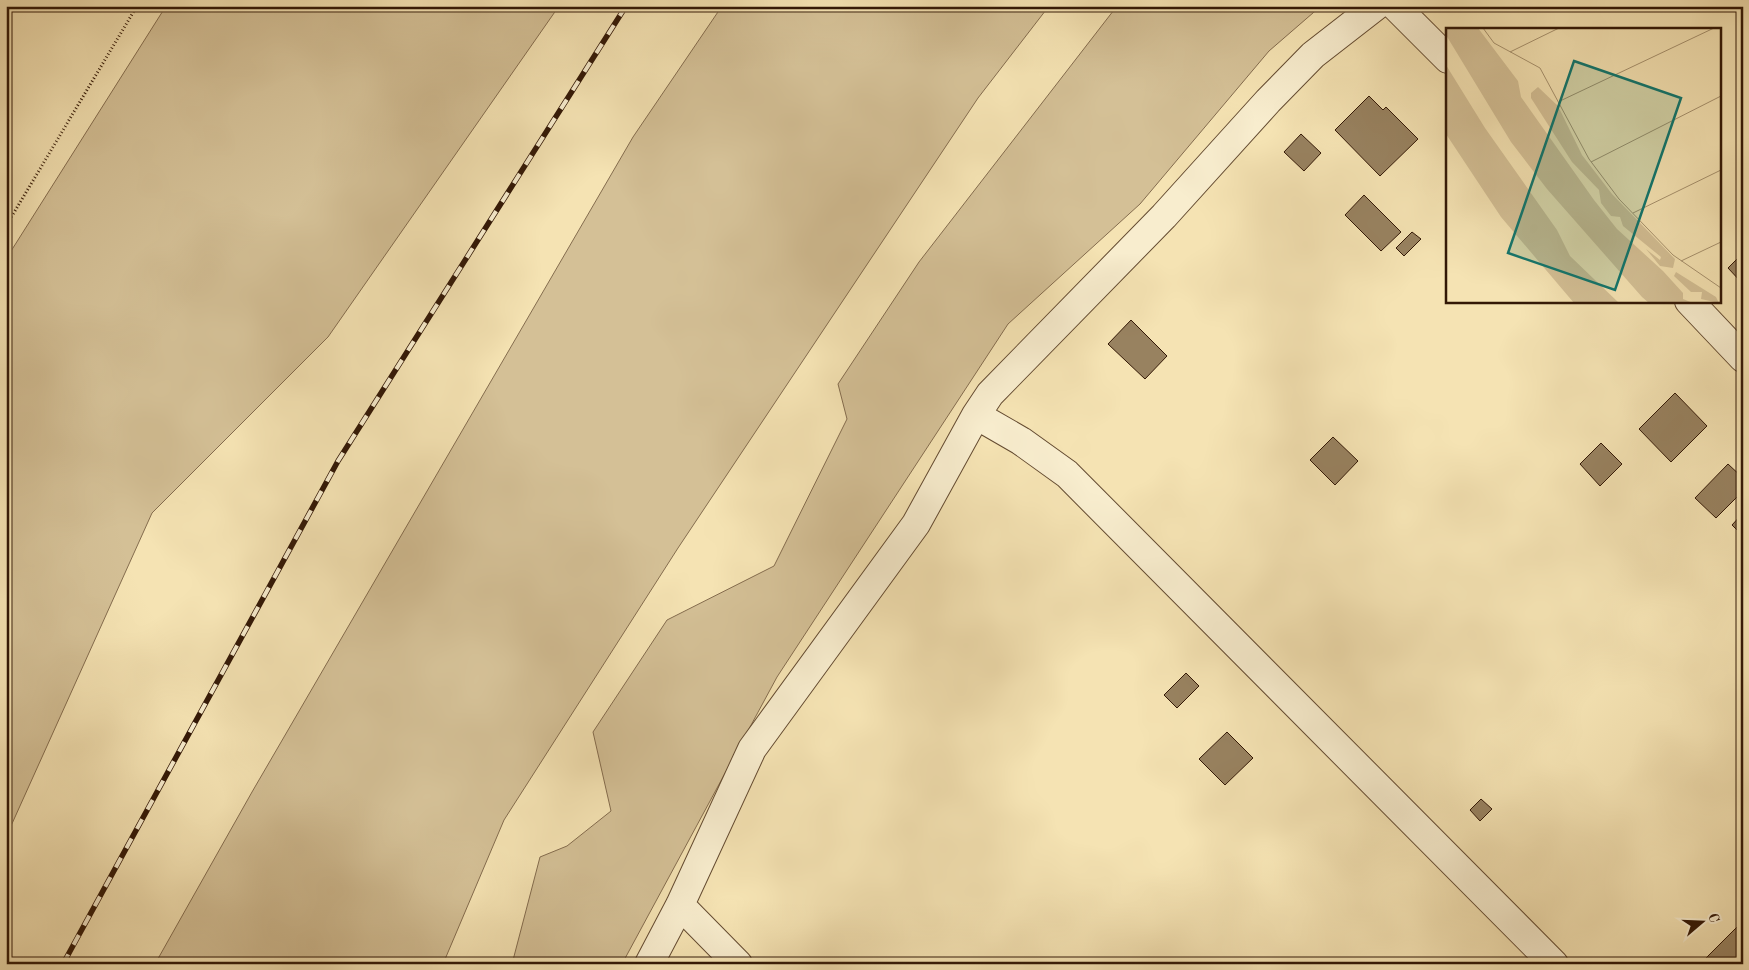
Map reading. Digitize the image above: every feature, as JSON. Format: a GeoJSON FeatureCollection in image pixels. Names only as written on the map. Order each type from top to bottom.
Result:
{"type":"FeatureCollection","features":[{"type":"Feature","properties":{"kind":"lane"},"geometry":{"type":"LineString","coordinates":[[649,964],[680,905],[752,750],[916,524],[976,415],[990,394],[1164,216],[1268,101],[1313,55],[1376,6]]}},
{"type":"Feature","properties":{"kind":"lane"},"geometry":{"type":"LineString","coordinates":[[1396,6],[1446,57]]}},
{"type":"Feature","properties":{"kind":"lane"},"geometry":{"type":"LineString","coordinates":[[1690,302],[1743,358]]}},
{"type":"Feature","properties":{"kind":"lane"},"geometry":{"type":"LineString","coordinates":[[976,415],[1021,441],[1067,474],[1554,964]]}},
{"type":"Feature","properties":{"kind":"lane"},"geometry":{"type":"LineString","coordinates":[[680,905],[738,964]]}},
{"type":"Feature","properties":{"kind":"path"},"geometry":{"type":"LineString","coordinates":[[6,226],[136,6]]}},
{"type":"Feature","properties":{"kind":"shaded area"},"geometry":{"type":"Polygon","coordinates":[[[166,6],[559,6],[328,337],[152,513],[6,837],[6,259],[166,6]]]}},
{"type":"Feature","properties":{"kind":"shaded area"},"geometry":{"type":"Polygon","coordinates":[[[722,6],[1049,6],[978,98],[678,548],[504,820],[443,964],[155,964],[252,792],[633,137],[722,6]]]}},
{"type":"Feature","properties":{"kind":"shaded area"},"geometry":{"type":"Polygon","coordinates":[[[1117,6],[1321,6],[1269,51],[1140,204],[1008,324],[777,677],[622,964],[512,964],[540,857],[567,846],[611,811],[593,732],[667,620],[774,566],[847,419],[838,384],[919,262],[1117,6]]]}},
{"type":"Feature","properties":{"kind":"building"},"geometry":{"type":"Polygon","coordinates":[[[1369,96],[1383,110],[1386,107],[1418,139],[1380,176],[1335,130],[1369,96]]]}},
{"type":"Feature","properties":{"kind":"building"},"geometry":{"type":"Polygon","coordinates":[[[1301,134],[1321,153],[1304,171],[1284,152],[1301,134]]]}},
{"type":"Feature","properties":{"kind":"building"},"geometry":{"type":"Polygon","coordinates":[[[1364,195],[1401,232],[1381,251],[1345,215],[1364,195]]]}},
{"type":"Feature","properties":{"kind":"building"},"geometry":{"type":"Polygon","coordinates":[[[1412,232],[1421,239],[1404,256],[1396,248],[1412,232]]]}},
{"type":"Feature","properties":{"kind":"building"},"geometry":{"type":"Polygon","coordinates":[[[1743,253],[1743,282],[1742,283],[1728,268],[1743,253]]]}},
{"type":"Feature","properties":{"kind":"building"},"geometry":{"type":"Polygon","coordinates":[[[1131,320],[1167,356],[1145,379],[1108,344],[1131,320]]]}},
{"type":"Feature","properties":{"kind":"building"},"geometry":{"type":"Polygon","coordinates":[[[1675,393],[1707,426],[1671,462],[1639,429],[1675,393]]]}},
{"type":"Feature","properties":{"kind":"building"},"geometry":{"type":"Polygon","coordinates":[[[1333,437],[1358,461],[1335,485],[1310,460],[1333,437]]]}},
{"type":"Feature","properties":{"kind":"building"},"geometry":{"type":"Polygon","coordinates":[[[1601,443],[1622,464],[1600,486],[1580,464],[1601,443]]]}},
{"type":"Feature","properties":{"kind":"building"},"geometry":{"type":"Polygon","coordinates":[[[1728,464],[1743,478],[1743,491],[1716,518],[1695,498],[1728,464]]]}},
{"type":"Feature","properties":{"kind":"building"},"geometry":{"type":"Polygon","coordinates":[[[1743,513],[1743,536],[1732,525],[1743,513]]]}},
{"type":"Feature","properties":{"kind":"building"},"geometry":{"type":"Polygon","coordinates":[[[1186,673],[1199,686],[1177,708],[1164,695],[1186,673]]]}},
{"type":"Feature","properties":{"kind":"building"},"geometry":{"type":"Polygon","coordinates":[[[1227,732],[1253,758],[1225,785],[1199,759],[1227,732]]]}},
{"type":"Feature","properties":{"kind":"building"},"geometry":{"type":"Polygon","coordinates":[[[1481,799],[1492,809],[1480,821],[1470,810],[1481,799]]]}},
{"type":"Feature","properties":{"kind":"building"},"geometry":{"type":"Polygon","coordinates":[[[1740,924],[1743,927],[1743,964],[1700,964],[1740,924]]]}},
{"type":"Feature","properties":{"kind":"railway"},"geometry":{"type":"LineString","coordinates":[[63,964],[338,461],[626,6]]}}]}
